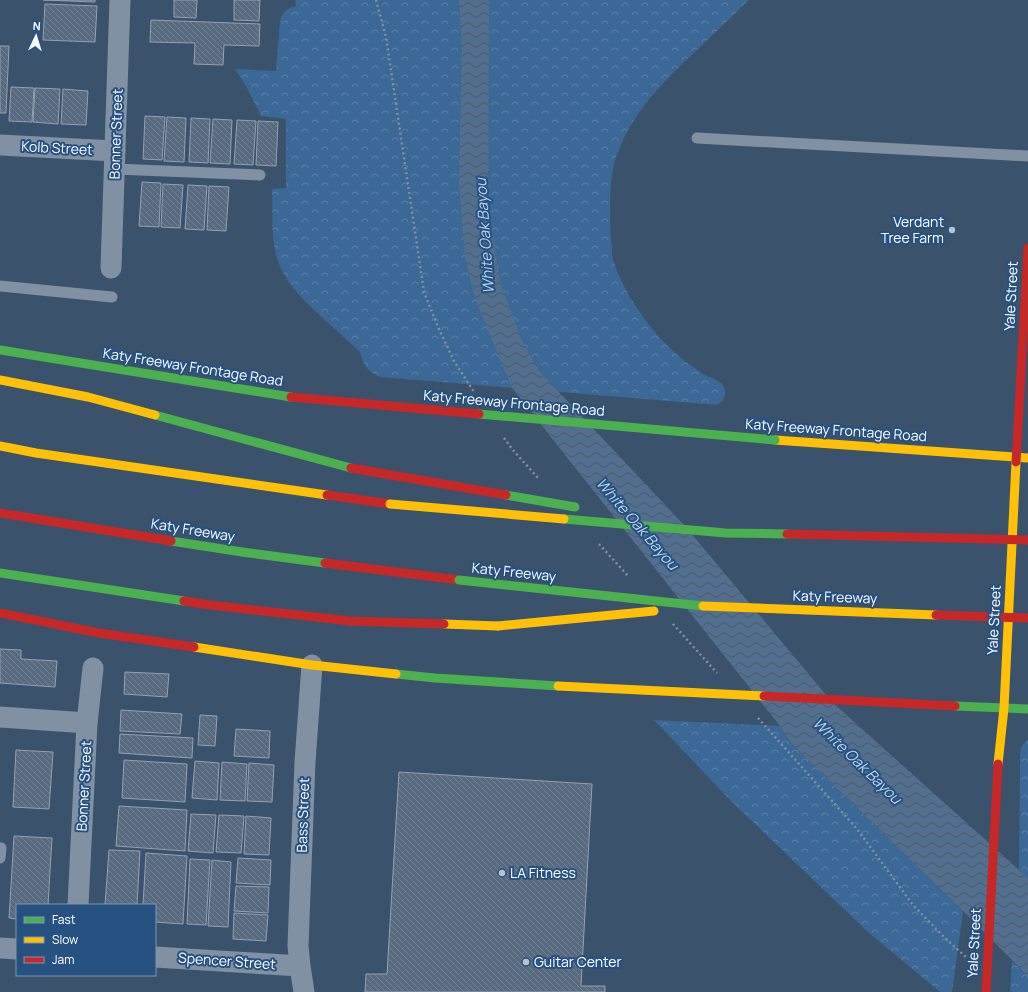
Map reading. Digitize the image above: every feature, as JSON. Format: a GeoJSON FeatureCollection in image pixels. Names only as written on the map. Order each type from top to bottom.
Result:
{"type":"FeatureCollection","features":[{"type":"Feature","properties":{"kind":"main road","name":"Yale Street"},"geometry":{"type":"LineString","coordinates":[[986,992],[998,764],[1004,708],[1028,248]]}},
{"type":"Feature","properties":{"kind":"main road","name":"Katy Freeway Frontage Road"},"geometry":{"type":"LineString","coordinates":[[0,350],[291,398],[775,440],[1028,458]]}},
{"type":"Feature","properties":{"kind":"main road"},"geometry":{"type":"LineString","coordinates":[[0,380],[88,396],[351,468],[586,508]]}},
{"type":"Feature","properties":{"kind":"main road"},"geometry":{"type":"LineString","coordinates":[[0,446],[36,453],[390,504],[726,533],[1028,540]]}},
{"type":"Feature","properties":{"kind":"main road","name":"Katy Freeway"},"geometry":{"type":"LineString","coordinates":[[0,513],[242,552],[459,580],[701,606],[1028,618]]}},
{"type":"Feature","properties":{"kind":"main road"},"geometry":{"type":"LineString","coordinates":[[625,515],[726,533]]}},
{"type":"Feature","properties":{"kind":"main road"},"geometry":{"type":"LineString","coordinates":[[0,573],[210,605],[350,622],[498,626],[701,606]]}},
{"type":"Feature","properties":{"kind":"main road"},"geometry":{"type":"LineString","coordinates":[[0,613],[99,633],[312,665],[434,678],[558,686],[1028,709]]}},
{"type":"Feature","properties":{"kind":"street","name":"Bonner Street"},"geometry":{"type":"LineString","coordinates":[[111,268],[120,0]]}},
{"type":"Feature","properties":{"kind":"street","name":"Kolb Street"},"geometry":{"type":"LineString","coordinates":[[0,145],[115,160]]}},
{"type":"Feature","properties":{"kind":"street","name":"Bass Street"},"geometry":{"type":"LineString","coordinates":[[304,992],[298,946],[305,777],[312,665]]}},
{"type":"Feature","properties":{"kind":"street","name":"Bonner Street"},"geometry":{"type":"LineString","coordinates":[[78,904],[88,723],[93,668]]}},
{"type":"Feature","properties":{"kind":"street"},"geometry":{"type":"LineString","coordinates":[[0,717],[88,723]]}},
{"type":"Feature","properties":{"kind":"street"},"geometry":{"type":"LineString","coordinates":[[0,948],[16,949]]}},
{"type":"Feature","properties":{"kind":"street","name":"Spencer Street"},"geometry":{"type":"LineString","coordinates":[[156,957],[300,966]]}},
{"type":"Feature","properties":{"kind":"lane"},"geometry":{"type":"LineString","coordinates":[[697,138],[1028,156]]}},
{"type":"Feature","properties":{"kind":"lane"},"geometry":{"type":"LineString","coordinates":[[115,160],[260,175]]}},
{"type":"Feature","properties":{"kind":"lane"},"geometry":{"type":"LineString","coordinates":[[0,286],[112,297]]}},
{"type":"Feature","properties":{"kind":"green space"},"geometry":{"type":"Polygon","coordinates":[[[295,0],[749,0],[662,84],[642,109],[618,152],[612,173],[610,202],[612,257],[625,288],[642,316],[674,352],[703,374],[722,384],[725,390],[725,396],[722,402],[716,405],[381,377],[372,373],[366,368],[360,352],[300,296],[287,280],[282,271],[274,242],[272,189],[286,188],[286,119],[261,116],[246,86],[235,69],[276,71],[280,21],[285,11],[296,6],[295,0]]]}},
{"type":"Feature","properties":{"kind":"green space"},"geometry":{"type":"Polygon","coordinates":[[[654,720],[780,726],[791,743],[963,911],[952,992],[940,992],[868,932],[732,802],[654,720]]]}},
{"type":"Feature","properties":{"kind":"green space"},"geometry":{"type":"Polygon","coordinates":[[[1028,740],[1028,878],[1019,870],[1020,754],[1023,745],[1028,740]]]}},
{"type":"Feature","properties":{"kind":"green space"},"geometry":{"type":"Polygon","coordinates":[[[1012,961],[1028,976],[1028,992],[1010,992],[1012,961]]]}},
{"type":"Feature","properties":{"kind":"water","name":"White Oak Bayou"},"geometry":{"type":"Polygon","coordinates":[[[459,0],[489,0],[488,207],[500,282],[522,341],[540,372],[685,526],[832,702],[1028,878],[1028,976],[791,743],[780,726],[512,388],[476,301],[465,258],[459,182],[462,45],[459,0]]]}},
{"type":"Feature","properties":{"kind":"building"},"geometry":{"type":"Polygon","coordinates":[[[43,0],[95,0],[95,2],[43,0]]]}},
{"type":"Feature","properties":{"kind":"building"},"geometry":{"type":"Polygon","coordinates":[[[174,0],[197,0],[196,18],[174,17],[174,0]]]}},
{"type":"Feature","properties":{"kind":"building"},"geometry":{"type":"Polygon","coordinates":[[[234,0],[260,0],[259,21],[234,20],[234,0]]]}},
{"type":"Feature","properties":{"kind":"building"},"geometry":{"type":"Polygon","coordinates":[[[45,4],[97,6],[95,42],[43,40],[45,4]]]}},
{"type":"Feature","properties":{"kind":"building"},"geometry":{"type":"Polygon","coordinates":[[[151,20],[260,24],[259,46],[224,45],[223,65],[194,64],[195,43],[150,42],[151,20]]]}},
{"type":"Feature","properties":{"kind":"building"},"geometry":{"type":"Polygon","coordinates":[[[0,46],[9,46],[6,113],[0,113],[0,46]]]}},
{"type":"Feature","properties":{"kind":"building"},"geometry":{"type":"Polygon","coordinates":[[[11,87],[34,88],[32,122],[9,121],[11,87]]]}},
{"type":"Feature","properties":{"kind":"building"},"geometry":{"type":"Polygon","coordinates":[[[35,88],[60,89],[58,124],[33,122],[35,88]]]}},
{"type":"Feature","properties":{"kind":"building"},"geometry":{"type":"Polygon","coordinates":[[[63,89],[88,91],[86,125],[61,124],[63,89]]]}},
{"type":"Feature","properties":{"kind":"building"},"geometry":{"type":"Polygon","coordinates":[[[145,116],[165,117],[162,160],[143,159],[145,116]]]}},
{"type":"Feature","properties":{"kind":"building"},"geometry":{"type":"Polygon","coordinates":[[[167,117],[186,118],[184,162],[164,161],[167,117]]]}},
{"type":"Feature","properties":{"kind":"building"},"geometry":{"type":"Polygon","coordinates":[[[191,118],[210,119],[208,163],[189,162],[191,118]]]}},
{"type":"Feature","properties":{"kind":"building"},"geometry":{"type":"Polygon","coordinates":[[[213,119],[232,120],[230,164],[210,163],[213,119]]]}},
{"type":"Feature","properties":{"kind":"building"},"geometry":{"type":"Polygon","coordinates":[[[237,120],[256,121],[253,165],[234,164],[237,120]]]}},
{"type":"Feature","properties":{"kind":"building"},"geometry":{"type":"Polygon","coordinates":[[[258,121],[278,122],[276,166],[256,165],[258,121]]]}},
{"type":"Feature","properties":{"kind":"building"},"geometry":{"type":"Polygon","coordinates":[[[142,182],[161,183],[159,227],[139,226],[142,182]]]}},
{"type":"Feature","properties":{"kind":"building"},"geometry":{"type":"Polygon","coordinates":[[[163,184],[183,185],[180,228],[161,227],[163,184]]]}},
{"type":"Feature","properties":{"kind":"building"},"geometry":{"type":"Polygon","coordinates":[[[188,185],[207,186],[204,230],[185,229],[188,185]]]}},
{"type":"Feature","properties":{"kind":"building"},"geometry":{"type":"Polygon","coordinates":[[[209,186],[229,187],[226,231],[207,230],[209,186]]]}},
{"type":"Feature","properties":{"kind":"building"},"geometry":{"type":"Polygon","coordinates":[[[0,649],[21,650],[21,659],[57,661],[55,687],[0,683],[0,649]]]}},
{"type":"Feature","properties":{"kind":"building"},"geometry":{"type":"Polygon","coordinates":[[[125,672],[169,674],[167,697],[124,694],[125,672]]]}},
{"type":"Feature","properties":{"kind":"building"},"geometry":{"type":"Polygon","coordinates":[[[121,710],[182,714],[180,734],[120,731],[121,710]]]}},
{"type":"Feature","properties":{"kind":"building"},"geometry":{"type":"Polygon","coordinates":[[[200,715],[217,716],[215,746],[198,745],[200,715]]]}},
{"type":"Feature","properties":{"kind":"building"},"geometry":{"type":"Polygon","coordinates":[[[236,729],[270,731],[269,758],[234,756],[236,729]]]}},
{"type":"Feature","properties":{"kind":"building"},"geometry":{"type":"Polygon","coordinates":[[[120,734],[193,738],[192,758],[119,753],[120,734]]]}},
{"type":"Feature","properties":{"kind":"building"},"geometry":{"type":"Polygon","coordinates":[[[16,750],[53,752],[49,809],[13,807],[16,750]]]}},
{"type":"Feature","properties":{"kind":"building"},"geometry":{"type":"Polygon","coordinates":[[[124,760],[187,764],[185,802],[122,798],[124,760]]]}},
{"type":"Feature","properties":{"kind":"building"},"geometry":{"type":"Polygon","coordinates":[[[195,761],[219,763],[217,800],[192,798],[195,761]]]}},
{"type":"Feature","properties":{"kind":"building"},"geometry":{"type":"Polygon","coordinates":[[[222,762],[247,764],[245,801],[220,800],[222,762]]]}},
{"type":"Feature","properties":{"kind":"building"},"geometry":{"type":"Polygon","coordinates":[[[249,763],[274,765],[272,802],[247,801],[249,763]]]}},
{"type":"Feature","properties":{"kind":"building"},"geometry":{"type":"Polygon","coordinates":[[[399,772],[592,784],[581,986],[605,986],[605,992],[365,992],[366,974],[387,974],[399,772]]]}},
{"type":"Feature","properties":{"kind":"building"},"geometry":{"type":"Polygon","coordinates":[[[119,806],[187,810],[185,851],[116,846],[119,806]]]}},
{"type":"Feature","properties":{"kind":"building"},"geometry":{"type":"Polygon","coordinates":[[[191,814],[216,815],[213,853],[188,851],[191,814]]]}},
{"type":"Feature","properties":{"kind":"building"},"geometry":{"type":"Polygon","coordinates":[[[219,815],[244,816],[241,853],[216,852],[219,815]]]}},
{"type":"Feature","properties":{"kind":"building"},"geometry":{"type":"Polygon","coordinates":[[[246,816],[271,818],[269,855],[244,854],[246,816]]]}},
{"type":"Feature","properties":{"kind":"building"},"geometry":{"type":"Polygon","coordinates":[[[14,836],[52,838],[48,904],[16,904],[16,919],[9,918],[14,836]]]}},
{"type":"Feature","properties":{"kind":"building"},"geometry":{"type":"Polygon","coordinates":[[[109,850],[140,851],[137,904],[105,904],[109,850]]]}},
{"type":"Feature","properties":{"kind":"building"},"geometry":{"type":"Polygon","coordinates":[[[146,853],[187,856],[183,924],[156,922],[156,904],[143,904],[146,853]]]}},
{"type":"Feature","properties":{"kind":"building"},"geometry":{"type":"Polygon","coordinates":[[[238,858],[271,860],[270,885],[236,883],[238,858]]]}},
{"type":"Feature","properties":{"kind":"building"},"geometry":{"type":"Polygon","coordinates":[[[190,859],[210,860],[206,925],[187,924],[190,859]]]}},
{"type":"Feature","properties":{"kind":"building"},"geometry":{"type":"Polygon","coordinates":[[[212,860],[231,862],[228,927],[208,926],[212,860]]]}},
{"type":"Feature","properties":{"kind":"building"},"geometry":{"type":"Polygon","coordinates":[[[236,886],[269,887],[268,913],[234,911],[236,886]]]}},
{"type":"Feature","properties":{"kind":"building"},"geometry":{"type":"Polygon","coordinates":[[[234,913],[268,915],[266,941],[233,939],[234,913]]]}},
{"type":"Feature","properties":{"kind":"traffic: fast"},"geometry":{"type":"LineString","coordinates":[[0,350],[291,397]]}},
{"type":"Feature","properties":{"kind":"traffic: fast"},"geometry":{"type":"LineString","coordinates":[[479,414],[775,440]]}},
{"type":"Feature","properties":{"kind":"traffic: fast"},"geometry":{"type":"LineString","coordinates":[[155,415],[351,468]]}},
{"type":"Feature","properties":{"kind":"traffic: fast"},"geometry":{"type":"LineString","coordinates":[[506,495],[575,507]]}},
{"type":"Feature","properties":{"kind":"traffic: fast"},"geometry":{"type":"LineString","coordinates":[[564,519],[726,533],[787,534]]}},
{"type":"Feature","properties":{"kind":"traffic: fast"},"geometry":{"type":"LineString","coordinates":[[171,541],[325,563]]}},
{"type":"Feature","properties":{"kind":"traffic: fast"},"geometry":{"type":"LineString","coordinates":[[0,573],[184,601]]}},
{"type":"Feature","properties":{"kind":"traffic: fast"},"geometry":{"type":"LineString","coordinates":[[459,580],[703,606]]}},
{"type":"Feature","properties":{"kind":"traffic: fast"},"geometry":{"type":"LineString","coordinates":[[396,674],[558,686]]}},
{"type":"Feature","properties":{"kind":"traffic: fast"},"geometry":{"type":"LineString","coordinates":[[955,706],[1028,709]]}},
{"type":"Feature","properties":{"kind":"traffic: slow"},"geometry":{"type":"LineString","coordinates":[[0,380],[88,397],[155,415]]}},
{"type":"Feature","properties":{"kind":"traffic: slow"},"geometry":{"type":"LineString","coordinates":[[775,440],[1028,458]]}},
{"type":"Feature","properties":{"kind":"traffic: slow"},"geometry":{"type":"LineString","coordinates":[[0,446],[36,453],[327,495]]}},
{"type":"Feature","properties":{"kind":"traffic: slow"},"geometry":{"type":"LineString","coordinates":[[998,764],[1004,708],[1016,462]]}},
{"type":"Feature","properties":{"kind":"traffic: slow"},"geometry":{"type":"LineString","coordinates":[[390,504],[564,519]]}},
{"type":"Feature","properties":{"kind":"traffic: slow"},"geometry":{"type":"LineString","coordinates":[[703,606],[936,615]]}},
{"type":"Feature","properties":{"kind":"traffic: slow"},"geometry":{"type":"LineString","coordinates":[[498,626],[654,611]]}},
{"type":"Feature","properties":{"kind":"traffic: slow"},"geometry":{"type":"LineString","coordinates":[[444,624],[498,626]]}},
{"type":"Feature","properties":{"kind":"traffic: slow"},"geometry":{"type":"LineString","coordinates":[[194,647],[312,665],[396,674]]}},
{"type":"Feature","properties":{"kind":"traffic: slow"},"geometry":{"type":"LineString","coordinates":[[558,686],[764,696]]}},
{"type":"Feature","properties":{"kind":"traffic: jam"},"geometry":{"type":"LineString","coordinates":[[1016,462],[1028,248]]}},
{"type":"Feature","properties":{"kind":"traffic: jam"},"geometry":{"type":"LineString","coordinates":[[291,397],[479,414]]}},
{"type":"Feature","properties":{"kind":"traffic: jam"},"geometry":{"type":"LineString","coordinates":[[351,468],[506,495]]}},
{"type":"Feature","properties":{"kind":"traffic: jam"},"geometry":{"type":"LineString","coordinates":[[327,495],[390,504]]}},
{"type":"Feature","properties":{"kind":"traffic: jam"},"geometry":{"type":"LineString","coordinates":[[0,513],[171,541]]}},
{"type":"Feature","properties":{"kind":"traffic: jam"},"geometry":{"type":"LineString","coordinates":[[787,534],[1028,540]]}},
{"type":"Feature","properties":{"kind":"traffic: jam"},"geometry":{"type":"LineString","coordinates":[[325,563],[459,580]]}},
{"type":"Feature","properties":{"kind":"traffic: jam"},"geometry":{"type":"LineString","coordinates":[[184,601],[350,621],[444,624]]}},
{"type":"Feature","properties":{"kind":"traffic: jam"},"geometry":{"type":"LineString","coordinates":[[0,613],[99,633],[194,647]]}},
{"type":"Feature","properties":{"kind":"traffic: jam"},"geometry":{"type":"LineString","coordinates":[[936,615],[1028,618]]}},
{"type":"Feature","properties":{"kind":"traffic: jam"},"geometry":{"type":"LineString","coordinates":[[764,696],[955,706]]}},
{"type":"Feature","properties":{"kind":"traffic: jam"},"geometry":{"type":"LineString","coordinates":[[986,992],[998,764]]}},
{"type":"Feature","properties":{"kind":"place","name":"Verdant Tree Farm"},"geometry":{"type":"Point","coordinates":[952,230]}},
{"type":"Feature","properties":{"kind":"place","name":"LA Fitness"},"geometry":{"type":"Point","coordinates":[502,873]}},
{"type":"Feature","properties":{"kind":"place","name":"Guitar Center"},"geometry":{"type":"Point","coordinates":[526,962]}}]}
